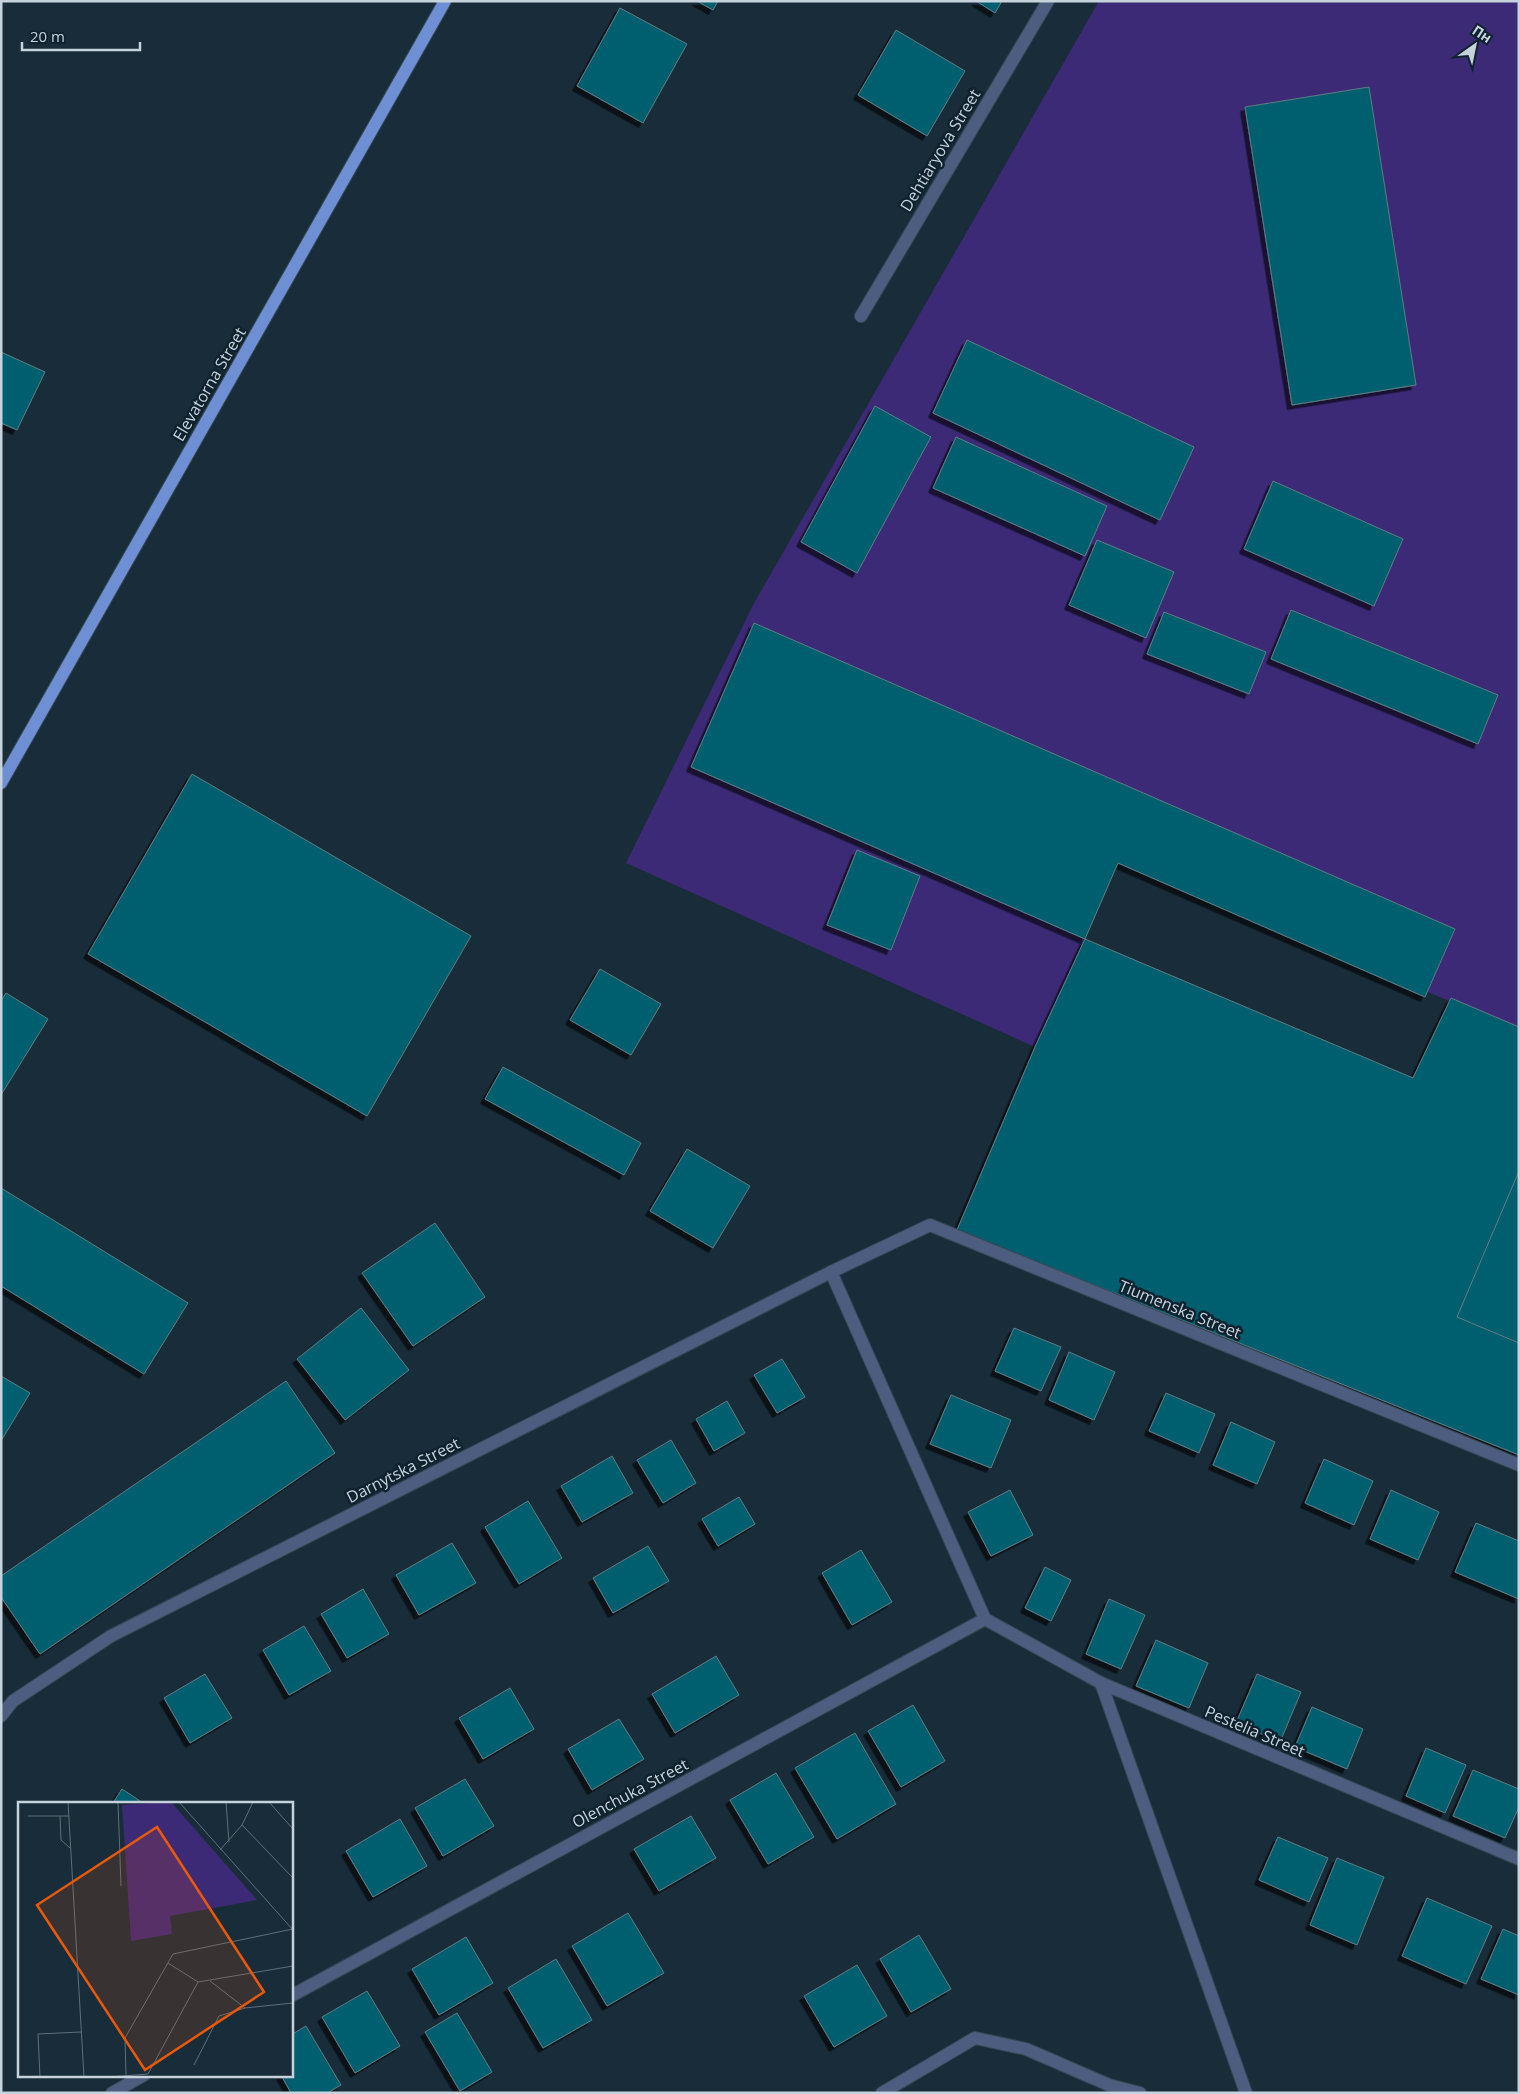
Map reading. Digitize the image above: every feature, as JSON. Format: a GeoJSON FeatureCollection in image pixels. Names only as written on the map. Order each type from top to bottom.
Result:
{"type":"FeatureCollection","features":[{"type":"Feature","properties":{"kind":"main road","name":"Elevatorna Street"},"geometry":{"type":"LineString","coordinates":[[1,783],[445,1]]}},
{"type":"Feature","properties":{"kind":"street","name":"Dehtiaryova Street"},"geometry":{"type":"LineString","coordinates":[[861,316],[1048,1]]}},
{"type":"Feature","properties":{"kind":"street","name":"Tiumenska Street"},"geometry":{"type":"LineString","coordinates":[[831,1272],[930,1225],[1519,1465]]}},
{"type":"Feature","properties":{"kind":"street"},"geometry":{"type":"LineString","coordinates":[[831,1272],[985,1619]]}},
{"type":"Feature","properties":{"kind":"street","name":"Darnytska Street"},"geometry":{"type":"LineString","coordinates":[[1,1716],[14,1701],[112,1636],[831,1272]]}},
{"type":"Feature","properties":{"kind":"street","name":"Pestelia Street"},"geometry":{"type":"LineString","coordinates":[[985,1619],[1101,1683],[1519,1859]]}},
{"type":"Feature","properties":{"kind":"street","name":"Olenchuka Street"},"geometry":{"type":"LineString","coordinates":[[292,1995],[985,1619]]}},
{"type":"Feature","properties":{"kind":"street"},"geometry":{"type":"LineString","coordinates":[[1101,1683],[1246,2093]]}},
{"type":"Feature","properties":{"kind":"street"},"geometry":{"type":"LineString","coordinates":[[882,2093],[975,2038],[1026,2049],[1109,2085],[1140,2093]]}},
{"type":"Feature","properties":{"kind":"street"},"geometry":{"type":"LineString","coordinates":[[112,2093],[142,2076]]}},
{"type":"Feature","properties":{"kind":"shaded area"},"geometry":{"type":"Polygon","coordinates":[[[1099,1],[1519,1],[1519,1030],[1118,863],[1035,1047],[626,863],[753,605],[1099,1]]]}},
{"type":"Feature","properties":{"kind":"building"},"geometry":{"type":"Polygon","coordinates":[[[697,1],[718,1],[713,10],[697,1]]]}},
{"type":"Feature","properties":{"kind":"building"},"geometry":{"type":"Polygon","coordinates":[[[976,1],[1002,1],[995,13],[976,1]]]}},
{"type":"Feature","properties":{"kind":"building"},"geometry":{"type":"Polygon","coordinates":[[[620,8],[687,44],[643,123],[577,86],[620,8]]]}},
{"type":"Feature","properties":{"kind":"building"},"geometry":{"type":"Polygon","coordinates":[[[896,30],[965,71],[927,136],[858,95],[896,30]]]}},
{"type":"Feature","properties":{"kind":"building"},"geometry":{"type":"Polygon","coordinates":[[[1369,87],[1416,385],[1292,405],[1245,107],[1369,87]]]}},
{"type":"Feature","properties":{"kind":"building"},"geometry":{"type":"Polygon","coordinates":[[[967,340],[1194,447],[1160,520],[933,413],[967,340]]]}},
{"type":"Feature","properties":{"kind":"building"},"geometry":{"type":"Polygon","coordinates":[[[1,352],[45,372],[17,430],[1,423],[1,352]]]}},
{"type":"Feature","properties":{"kind":"building"},"geometry":{"type":"Polygon","coordinates":[[[875,406],[931,437],[857,573],[801,542],[875,406]]]}},
{"type":"Feature","properties":{"kind":"building"},"geometry":{"type":"Polygon","coordinates":[[[956,437],[1107,506],[1085,556],[933,488],[956,437]]]}},
{"type":"Feature","properties":{"kind":"building"},"geometry":{"type":"Polygon","coordinates":[[[1273,481],[1403,539],[1374,606],[1244,549],[1273,481]]]}},
{"type":"Feature","properties":{"kind":"building"},"geometry":{"type":"Polygon","coordinates":[[[1097,540],[1174,572],[1146,638],[1069,605],[1097,540]]]}},
{"type":"Feature","properties":{"kind":"building"},"geometry":{"type":"Polygon","coordinates":[[[1291,610],[1498,695],[1478,744],[1271,659],[1291,610]]]}},
{"type":"Feature","properties":{"kind":"building"},"geometry":{"type":"Polygon","coordinates":[[[1164,612],[1266,652],[1249,694],[1147,654],[1164,612]]]}},
{"type":"Feature","properties":{"kind":"building"},"geometry":{"type":"Polygon","coordinates":[[[754,623],[1455,929],[1425,997],[1118,863],[1085,939],[691,767],[754,623]]]}},
{"type":"Feature","properties":{"kind":"building"},"geometry":{"type":"Polygon","coordinates":[[[192,774],[471,936],[367,1116],[88,954],[192,774]]]}},
{"type":"Feature","properties":{"kind":"building"},"geometry":{"type":"Polygon","coordinates":[[[857,850],[920,876],[891,950],[827,925],[857,850]]]}},
{"type":"Feature","properties":{"kind":"building"},"geometry":{"type":"Polygon","coordinates":[[[1085,939],[1413,1078],[1451,998],[1519,1027],[1519,1455],[957,1230],[1035,1047],[1085,939]]]}},
{"type":"Feature","properties":{"kind":"building"},"geometry":{"type":"Polygon","coordinates":[[[600,969],[661,1004],[631,1055],[570,1020],[600,969]]]}},
{"type":"Feature","properties":{"kind":"building"},"geometry":{"type":"Polygon","coordinates":[[[6,993],[48,1019],[1,1095],[1,1001],[6,993]]]}},
{"type":"Feature","properties":{"kind":"building"},"geometry":{"type":"Polygon","coordinates":[[[503,1067],[641,1143],[624,1175],[485,1099],[503,1067]]]}},
{"type":"Feature","properties":{"kind":"building"},"geometry":{"type":"Polygon","coordinates":[[[687,1149],[750,1186],[713,1248],[650,1211],[687,1149]]]}},
{"type":"Feature","properties":{"kind":"building"},"geometry":{"type":"Polygon","coordinates":[[[1519,1171],[1519,1343],[1457,1317],[1519,1171]]]}},
{"type":"Feature","properties":{"kind":"building"},"geometry":{"type":"Polygon","coordinates":[[[1,1188],[188,1303],[144,1374],[1,1286],[1,1188]]]}},
{"type":"Feature","properties":{"kind":"building"},"geometry":{"type":"Polygon","coordinates":[[[435,1223],[485,1297],[413,1346],[362,1273],[435,1223]]]}},
{"type":"Feature","properties":{"kind":"building"},"geometry":{"type":"Polygon","coordinates":[[[361,1308],[409,1370],[345,1420],[297,1359],[361,1308]]]}},
{"type":"Feature","properties":{"kind":"building"},"geometry":{"type":"Polygon","coordinates":[[[1014,1328],[1061,1347],[1041,1391],[995,1371],[1014,1328]]]}},
{"type":"Feature","properties":{"kind":"building"},"geometry":{"type":"Polygon","coordinates":[[[1069,1352],[1115,1372],[1094,1420],[1049,1400],[1069,1352]]]}},
{"type":"Feature","properties":{"kind":"building"},"geometry":{"type":"Polygon","coordinates":[[[782,1359],[805,1397],[777,1413],[754,1375],[782,1359]]]}},
{"type":"Feature","properties":{"kind":"building"},"geometry":{"type":"Polygon","coordinates":[[[1,1376],[30,1393],[1,1441],[1,1376]]]}},
{"type":"Feature","properties":{"kind":"building"},"geometry":{"type":"Polygon","coordinates":[[[286,1381],[335,1453],[40,1654],[1,1597],[1,1576],[286,1381]]]}},
{"type":"Feature","properties":{"kind":"building"},"geometry":{"type":"Polygon","coordinates":[[[1166,1393],[1215,1414],[1199,1453],[1149,1431],[1166,1393]]]}},
{"type":"Feature","properties":{"kind":"building"},"geometry":{"type":"Polygon","coordinates":[[[951,1395],[1011,1420],[991,1468],[930,1444],[951,1395]]]}},
{"type":"Feature","properties":{"kind":"building"},"geometry":{"type":"Polygon","coordinates":[[[727,1401],[745,1433],[714,1451],[696,1419],[727,1401]]]}},
{"type":"Feature","properties":{"kind":"building"},"geometry":{"type":"Polygon","coordinates":[[[1231,1422],[1275,1442],[1257,1484],[1213,1465],[1231,1422]]]}},
{"type":"Feature","properties":{"kind":"building"},"geometry":{"type":"Polygon","coordinates":[[[671,1440],[696,1483],[663,1503],[637,1460],[671,1440]]]}},
{"type":"Feature","properties":{"kind":"building"},"geometry":{"type":"Polygon","coordinates":[[[612,1456],[633,1493],[582,1522],[561,1486],[612,1456]]]}},
{"type":"Feature","properties":{"kind":"building"},"geometry":{"type":"Polygon","coordinates":[[[1324,1459],[1373,1481],[1354,1525],[1305,1503],[1324,1459]]]}},
{"type":"Feature","properties":{"kind":"building"},"geometry":{"type":"Polygon","coordinates":[[[1010,1490],[1033,1535],[991,1556],[968,1512],[1010,1490]]]}},
{"type":"Feature","properties":{"kind":"building"},"geometry":{"type":"Polygon","coordinates":[[[1391,1490],[1439,1512],[1418,1560],[1370,1539],[1391,1490]]]}},
{"type":"Feature","properties":{"kind":"building"},"geometry":{"type":"Polygon","coordinates":[[[739,1497],[755,1524],[718,1546],[702,1519],[739,1497]]]}},
{"type":"Feature","properties":{"kind":"building"},"geometry":{"type":"Polygon","coordinates":[[[528,1501],[562,1558],[519,1584],[485,1527],[528,1501]]]}},
{"type":"Feature","properties":{"kind":"building"},"geometry":{"type":"Polygon","coordinates":[[[1476,1523],[1519,1541],[1519,1599],[1455,1572],[1476,1523]]]}},
{"type":"Feature","properties":{"kind":"building"},"geometry":{"type":"Polygon","coordinates":[[[452,1543],[476,1583],[419,1615],[396,1575],[452,1543]]]}},
{"type":"Feature","properties":{"kind":"building"},"geometry":{"type":"Polygon","coordinates":[[[648,1546],[669,1581],[613,1613],[593,1578],[648,1546]]]}},
{"type":"Feature","properties":{"kind":"building"},"geometry":{"type":"Polygon","coordinates":[[[861,1550],[892,1602],[852,1625],[822,1573],[861,1550]]]}},
{"type":"Feature","properties":{"kind":"building"},"geometry":{"type":"Polygon","coordinates":[[[1045,1567],[1071,1580],[1051,1621],[1025,1608],[1045,1567]]]}},
{"type":"Feature","properties":{"kind":"building"},"geometry":{"type":"Polygon","coordinates":[[[363,1589],[389,1634],[347,1658],[321,1614],[363,1589]]]}},
{"type":"Feature","properties":{"kind":"building"},"geometry":{"type":"Polygon","coordinates":[[[1109,1599],[1145,1615],[1121,1669],[1086,1654],[1109,1599]]]}},
{"type":"Feature","properties":{"kind":"building"},"geometry":{"type":"Polygon","coordinates":[[[304,1626],[331,1671],[289,1695],[263,1650],[304,1626]]]}},
{"type":"Feature","properties":{"kind":"building"},"geometry":{"type":"Polygon","coordinates":[[[1156,1640],[1208,1663],[1189,1708],[1136,1686],[1156,1640]]]}},
{"type":"Feature","properties":{"kind":"building"},"geometry":{"type":"Polygon","coordinates":[[[716,1656],[739,1695],[675,1733],[652,1694],[716,1656]]]}},
{"type":"Feature","properties":{"kind":"building"},"geometry":{"type":"Polygon","coordinates":[[[205,1674],[232,1718],[190,1743],[164,1698],[205,1674]]]}},
{"type":"Feature","properties":{"kind":"building"},"geometry":{"type":"Polygon","coordinates":[[[1257,1674],[1301,1692],[1280,1742],[1236,1723],[1257,1674]]]}},
{"type":"Feature","properties":{"kind":"building"},"geometry":{"type":"Polygon","coordinates":[[[510,1688],[534,1729],[483,1759],[459,1718],[510,1688]]]}},
{"type":"Feature","properties":{"kind":"building"},"geometry":{"type":"Polygon","coordinates":[[[913,1705],[945,1761],[901,1787],[868,1731],[913,1705]]]}},
{"type":"Feature","properties":{"kind":"building"},"geometry":{"type":"Polygon","coordinates":[[[1312,1707],[1363,1729],[1347,1769],[1295,1747],[1312,1707]]]}},
{"type":"Feature","properties":{"kind":"building"},"geometry":{"type":"Polygon","coordinates":[[[619,1719],[644,1759],[592,1790],[568,1749],[619,1719]]]}},
{"type":"Feature","properties":{"kind":"building"},"geometry":{"type":"Polygon","coordinates":[[[855,1733],[896,1804],[837,1839],[795,1768],[855,1733]]]}},
{"type":"Feature","properties":{"kind":"building"},"geometry":{"type":"Polygon","coordinates":[[[1426,1748],[1466,1765],[1445,1813],[1406,1796],[1426,1748]]]}},
{"type":"Feature","properties":{"kind":"building"},"geometry":{"type":"Polygon","coordinates":[[[1473,1770],[1519,1789],[1519,1807],[1505,1838],[1453,1816],[1473,1770]]]}},
{"type":"Feature","properties":{"kind":"building"},"geometry":{"type":"Polygon","coordinates":[[[776,1773],[814,1837],[768,1864],[730,1800],[776,1773]]]}},
{"type":"Feature","properties":{"kind":"building"},"geometry":{"type":"Polygon","coordinates":[[[465,1779],[494,1826],[443,1856],[415,1808],[465,1779]]]}},
{"type":"Feature","properties":{"kind":"building"},"geometry":{"type":"Polygon","coordinates":[[[122,1789],[142,1802],[114,1802],[122,1789]]]}},
{"type":"Feature","properties":{"kind":"building"},"geometry":{"type":"Polygon","coordinates":[[[691,1816],[716,1858],[659,1891],[634,1849],[691,1816]]]}},
{"type":"Feature","properties":{"kind":"building"},"geometry":{"type":"Polygon","coordinates":[[[400,1819],[427,1866],[373,1897],[346,1851],[400,1819]]]}},
{"type":"Feature","properties":{"kind":"building"},"geometry":{"type":"Polygon","coordinates":[[[1278,1837],[1328,1858],[1309,1902],[1259,1880],[1278,1837]]]}},
{"type":"Feature","properties":{"kind":"building"},"geometry":{"type":"Polygon","coordinates":[[[1337,1858],[1384,1877],[1357,1945],[1310,1925],[1337,1858]]]}},
{"type":"Feature","properties":{"kind":"building"},"geometry":{"type":"Polygon","coordinates":[[[1427,1898],[1492,1926],[1466,1984],[1402,1956],[1427,1898]]]}},
{"type":"Feature","properties":{"kind":"building"},"geometry":{"type":"Polygon","coordinates":[[[628,1913],[664,1973],[607,2006],[572,1946],[628,1913]]]}},
{"type":"Feature","properties":{"kind":"building"},"geometry":{"type":"Polygon","coordinates":[[[1503,1929],[1519,1936],[1519,1995],[1481,1979],[1503,1929]]]}},
{"type":"Feature","properties":{"kind":"building"},"geometry":{"type":"Polygon","coordinates":[[[919,1935],[951,1989],[911,2012],[880,1959],[919,1935]]]}},
{"type":"Feature","properties":{"kind":"building"},"geometry":{"type":"Polygon","coordinates":[[[466,1937],[493,1983],[439,2015],[412,1969],[466,1937]]]}},
{"type":"Feature","properties":{"kind":"building"},"geometry":{"type":"Polygon","coordinates":[[[556,1959],[592,2020],[543,2048],[508,1988],[556,1959]]]}},
{"type":"Feature","properties":{"kind":"building"},"geometry":{"type":"Polygon","coordinates":[[[857,1965],[887,2016],[834,2047],[804,1996],[857,1965]]]}},
{"type":"Feature","properties":{"kind":"building"},"geometry":{"type":"Polygon","coordinates":[[[367,1991],[400,2046],[355,2073],[322,2017],[367,1991]]]}},
{"type":"Feature","properties":{"kind":"building"},"geometry":{"type":"Polygon","coordinates":[[[457,2013],[492,2072],[460,2091],[425,2032],[457,2013]]]}},
{"type":"Feature","properties":{"kind":"building"},"geometry":{"type":"Polygon","coordinates":[[[306,2026],[341,2085],[327,2093],[291,2093],[282,2076],[292,2076],[292,2034],[306,2026]]]}}]}
